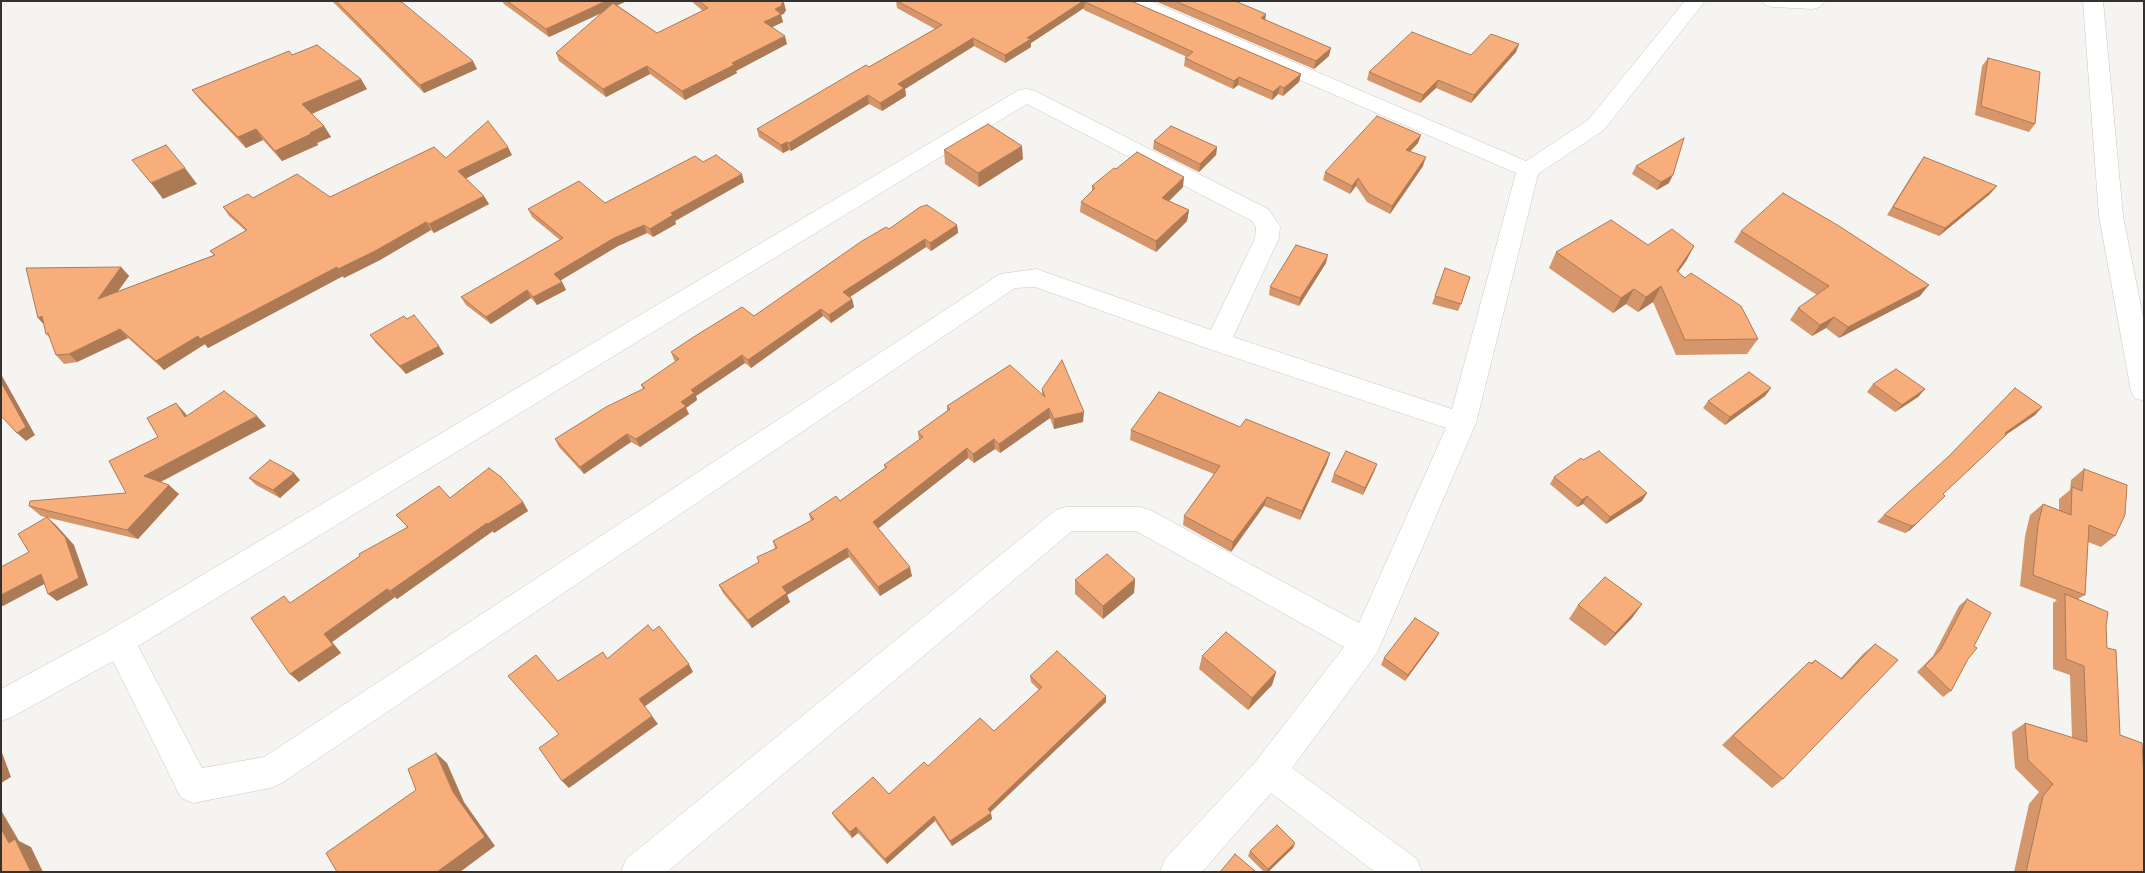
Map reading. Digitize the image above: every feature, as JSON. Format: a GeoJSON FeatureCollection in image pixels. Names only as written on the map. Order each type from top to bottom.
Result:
{"type":"FeatureCollection","features":[{"type":"Feature","properties":{"kind":"street"},"geometry":{"type":"LineString","coordinates":[[1133,1],[1528,170]]}},
{"type":"Feature","properties":{"kind":"street"},"geometry":{"type":"LineString","coordinates":[[1178,872],[1269,771],[1366,643],[1462,423],[1528,170],[1596,125],[1695,1]]}},
{"type":"Feature","properties":{"kind":"street"},"geometry":{"type":"LineString","coordinates":[[1772,1],[1813,3],[1815,1]]}},
{"type":"Feature","properties":{"kind":"street"},"geometry":{"type":"LineString","coordinates":[[2093,1],[2111,216],[2144,391]]}},
{"type":"Feature","properties":{"kind":"street"},"geometry":{"type":"LineString","coordinates":[[1,706],[119,642],[1026,95],[1260,215],[1268,226],[1267,238],[1218,342]]}},
{"type":"Feature","properties":{"kind":"street"},"geometry":{"type":"LineString","coordinates":[[119,642],[193,786],[270,772],[1009,280],[1036,278],[1218,342],[1462,423]]}},
{"type":"Feature","properties":{"kind":"street"},"geometry":{"type":"LineString","coordinates":[[640,872],[1066,519],[1140,519],[1366,643]]}},
{"type":"Feature","properties":{"kind":"street"},"geometry":{"type":"LineString","coordinates":[[1269,771],[1404,872]]}},
{"type":"Feature","properties":{"kind":"building"},"geometry":{"type":"Polygon","coordinates":[[[336,1],[399,1],[473,61],[420,85],[336,1]]]}},
{"type":"Feature","properties":{"kind":"building"},"geometry":{"type":"Polygon","coordinates":[[[507,1],[606,1],[546,29],[507,1]]]}},
{"type":"Feature","properties":{"kind":"building"},"geometry":{"type":"Polygon","coordinates":[[[699,1],[781,1],[784,3],[781,4],[783,5],[775,9],[781,14],[764,22],[785,36],[732,63],[734,65],[682,91],[647,66],[603,89],[556,53],[613,3],[657,33],[708,8],[699,1]]]}},
{"type":"Feature","properties":{"kind":"building"},"geometry":{"type":"Polygon","coordinates":[[[897,1],[1083,1],[1027,38],[1031,39],[1005,55],[973,38],[898,84],[904,88],[880,103],[868,95],[789,143],[781,145],[757,129],[866,65],[869,67],[942,25],[897,1]]]}},
{"type":"Feature","properties":{"kind":"building"},"geometry":{"type":"Polygon","coordinates":[[[1085,1],[1131,1],[1301,74],[1284,88],[1280,86],[1273,92],[1239,77],[1234,81],[1185,58],[1193,52],[1085,1]]]}},
{"type":"Feature","properties":{"kind":"building"},"geometry":{"type":"Polygon","coordinates":[[[1175,1],[1235,1],[1266,14],[1261,18],[1331,48],[1316,61],[1175,1]]]}},
{"type":"Feature","properties":{"kind":"building"},"geometry":{"type":"Polygon","coordinates":[[[1412,32],[1471,55],[1491,34],[1519,44],[1474,95],[1438,80],[1423,95],[1369,72],[1412,32]]]}},
{"type":"Feature","properties":{"kind":"building"},"geometry":{"type":"Polygon","coordinates":[[[317,45],[361,79],[302,104],[324,126],[275,151],[256,129],[238,137],[192,90],[289,51],[292,55],[317,45]]]}},
{"type":"Feature","properties":{"kind":"building"},"geometry":{"type":"Polygon","coordinates":[[[1988,58],[2040,72],[2035,124],[1981,106],[1988,58]]]}},
{"type":"Feature","properties":{"kind":"building"},"geometry":{"type":"Polygon","coordinates":[[[1377,116],[1421,135],[1406,150],[1426,157],[1392,206],[1369,194],[1358,178],[1352,186],[1325,172],[1377,116]]]}},
{"type":"Feature","properties":{"kind":"building"},"geometry":{"type":"Polygon","coordinates":[[[488,121],[508,147],[458,171],[484,196],[429,224],[426,222],[375,251],[338,269],[337,267],[200,339],[198,336],[156,361],[120,329],[69,354],[56,355],[48,333],[46,334],[42,316],[38,318],[26,268],[121,267],[98,299],[215,255],[210,251],[247,230],[223,207],[248,194],[253,198],[297,174],[330,197],[434,147],[446,158],[488,121]]]}},
{"type":"Feature","properties":{"kind":"building"},"geometry":{"type":"Polygon","coordinates":[[[988,124],[1022,146],[978,173],[944,150],[988,124]]]}},
{"type":"Feature","properties":{"kind":"building"},"geometry":{"type":"Polygon","coordinates":[[[1171,126],[1217,147],[1200,164],[1154,141],[1171,126]]]}},
{"type":"Feature","properties":{"kind":"building"},"geometry":{"type":"Polygon","coordinates":[[[1684,138],[1673,175],[1661,182],[1636,166],[1684,138]]]}},
{"type":"Feature","properties":{"kind":"building"},"geometry":{"type":"Polygon","coordinates":[[[166,145],[185,168],[151,183],[132,160],[166,145]]]}},
{"type":"Feature","properties":{"kind":"building"},"geometry":{"type":"Polygon","coordinates":[[[1137,152],[1184,177],[1162,198],[1189,210],[1156,241],[1081,202],[1095,188],[1092,186],[1137,152]]]}},
{"type":"Feature","properties":{"kind":"building"},"geometry":{"type":"Polygon","coordinates":[[[716,155],[742,174],[671,213],[673,215],[650,229],[644,225],[614,238],[554,274],[562,282],[533,297],[527,290],[486,317],[461,297],[563,238],[528,209],[579,181],[605,203],[695,156],[703,162],[716,155]]]}},
{"type":"Feature","properties":{"kind":"building"},"geometry":{"type":"Polygon","coordinates":[[[1924,157],[1997,186],[1945,228],[1893,207],[1924,157]]]}},
{"type":"Feature","properties":{"kind":"building"},"geometry":{"type":"Polygon","coordinates":[[[1783,193],[1839,226],[1929,285],[1848,327],[1834,317],[1820,325],[1798,308],[1829,286],[1741,231],[1783,193]]]}},
{"type":"Feature","properties":{"kind":"building"},"geometry":{"type":"Polygon","coordinates":[[[927,205],[957,225],[930,243],[925,239],[843,292],[852,299],[829,315],[821,309],[748,360],[742,355],[691,390],[694,393],[681,402],[686,406],[636,439],[627,434],[580,467],[555,439],[606,407],[645,388],[641,385],[679,359],[671,352],[692,338],[742,307],[754,316],[862,241],[886,227],[889,229],[920,207],[927,205]]]}},
{"type":"Feature","properties":{"kind":"building"},"geometry":{"type":"Polygon","coordinates":[[[1611,220],[1648,245],[1672,229],[1694,246],[1677,271],[1685,278],[1691,273],[1741,306],[1758,339],[1685,340],[1661,286],[1646,297],[1634,289],[1621,298],[1556,252],[1611,220]]]}},
{"type":"Feature","properties":{"kind":"building"},"geometry":{"type":"Polygon","coordinates":[[[1296,245],[1328,255],[1300,298],[1270,287],[1296,245]]]}},
{"type":"Feature","properties":{"kind":"building"},"geometry":{"type":"Polygon","coordinates":[[[1445,268],[1470,277],[1461,304],[1435,296],[1445,268]]]}},
{"type":"Feature","properties":{"kind":"building"},"geometry":{"type":"Polygon","coordinates":[[[414,315],[439,346],[400,366],[370,335],[404,316],[407,319],[414,315]]]}},
{"type":"Feature","properties":{"kind":"building"},"geometry":{"type":"Polygon","coordinates":[[[1062,360],[1084,412],[1054,419],[1049,408],[999,444],[994,439],[973,454],[967,448],[873,522],[910,567],[878,587],[847,548],[782,587],[787,593],[748,620],[719,585],[759,562],[757,557],[777,548],[773,541],[814,519],[809,514],[836,496],[840,501],[887,467],[884,465],[923,437],[918,432],[950,409],[947,406],[1010,365],[1045,397],[1042,389],[1062,360]]]}},
{"type":"Feature","properties":{"kind":"building"},"geometry":{"type":"Polygon","coordinates":[[[1896,369],[1925,389],[1902,405],[1873,384],[1896,369]]]}},
{"type":"Feature","properties":{"kind":"building"},"geometry":{"type":"Polygon","coordinates":[[[1749,372],[1771,388],[1730,417],[1708,401],[1749,372]]]}},
{"type":"Feature","properties":{"kind":"building"},"geometry":{"type":"Polygon","coordinates":[[[1,382],[26,427],[17,433],[1,416],[1,382]]]}},
{"type":"Feature","properties":{"kind":"building"},"geometry":{"type":"Polygon","coordinates":[[[2015,388],[2042,407],[2005,433],[2006,435],[1943,494],[1945,496],[1917,523],[1912,526],[1884,515],[1949,456],[2015,388]]]}},
{"type":"Feature","properties":{"kind":"building"},"geometry":{"type":"Polygon","coordinates":[[[224,391],[257,416],[144,476],[169,485],[127,530],[29,506],[30,501],[126,493],[109,461],[158,437],[147,418],[176,403],[185,417],[224,391]]]}},
{"type":"Feature","properties":{"kind":"building"},"geometry":{"type":"Polygon","coordinates":[[[1159,392],[1240,427],[1246,419],[1330,453],[1302,511],[1267,497],[1233,542],[1184,516],[1220,466],[1131,430],[1159,392]]]}},
{"type":"Feature","properties":{"kind":"building"},"geometry":{"type":"Polygon","coordinates":[[[1346,451],[1377,464],[1365,488],[1334,474],[1346,451]]]}},
{"type":"Feature","properties":{"kind":"building"},"geometry":{"type":"Polygon","coordinates":[[[1599,451],[1647,493],[1610,517],[1587,496],[1582,500],[1554,477],[1581,458],[1583,460],[1599,451]]]}},
{"type":"Feature","properties":{"kind":"building"},"geometry":{"type":"Polygon","coordinates":[[[270,460],[294,473],[273,490],[249,478],[270,460]]]}},
{"type":"Feature","properties":{"kind":"building"},"geometry":{"type":"Polygon","coordinates":[[[489,468],[501,477],[523,502],[487,523],[390,591],[387,589],[324,634],[333,645],[290,674],[251,618],[284,596],[290,603],[360,556],[359,554],[408,527],[396,515],[439,486],[450,498],[489,468]]]}},
{"type":"Feature","properties":{"kind":"building"},"geometry":{"type":"Polygon","coordinates":[[[2084,469],[2127,485],[2125,515],[2115,536],[2089,525],[2085,595],[2033,575],[2038,525],[2043,504],[2071,515],[2072,487],[2082,491],[2084,469]]]}},
{"type":"Feature","properties":{"kind":"building"},"geometry":{"type":"Polygon","coordinates":[[[47,517],[65,537],[79,578],[48,594],[41,574],[1,595],[1,567],[29,552],[18,534],[47,517]]]}},
{"type":"Feature","properties":{"kind":"building"},"geometry":{"type":"Polygon","coordinates":[[[1107,554],[1135,579],[1103,606],[1075,580],[1107,554]]]}},
{"type":"Feature","properties":{"kind":"building"},"geometry":{"type":"Polygon","coordinates":[[[1605,577],[1642,604],[1615,633],[1578,605],[1605,577]]]}},
{"type":"Feature","properties":{"kind":"building"},"geometry":{"type":"Polygon","coordinates":[[[2065,594],[2108,612],[2106,626],[2107,648],[2116,650],[2120,735],[2142,743],[2144,872],[2026,872],[2043,796],[2053,784],[2028,760],[2025,723],[2087,742],[2084,666],[2066,659],[2065,594]]]}},
{"type":"Feature","properties":{"kind":"building"},"geometry":{"type":"Polygon","coordinates":[[[1967,599],[1991,613],[1974,646],[1977,648],[1968,659],[1951,691],[1925,666],[1941,649],[1967,599]]]}},
{"type":"Feature","properties":{"kind":"building"},"geometry":{"type":"Polygon","coordinates":[[[1415,618],[1439,633],[1408,675],[1384,658],[1415,618]]]}},
{"type":"Feature","properties":{"kind":"building"},"geometry":{"type":"Polygon","coordinates":[[[648,625],[653,631],[659,626],[689,664],[639,699],[652,716],[562,781],[539,748],[559,734],[508,676],[536,655],[558,681],[603,652],[607,659],[648,625]]]}},
{"type":"Feature","properties":{"kind":"building"},"geometry":{"type":"Polygon","coordinates":[[[1226,632],[1276,672],[1252,698],[1202,656],[1226,632]]]}},
{"type":"Feature","properties":{"kind":"building"},"geometry":{"type":"Polygon","coordinates":[[[1875,644],[1898,660],[1783,779],[1733,736],[1809,662],[1812,664],[1815,660],[1842,679],[1875,644]]]}},
{"type":"Feature","properties":{"kind":"building"},"geometry":{"type":"Polygon","coordinates":[[[1057,651],[1106,696],[988,809],[991,813],[950,841],[934,816],[885,859],[856,827],[850,832],[832,813],[873,777],[889,794],[924,762],[928,766],[980,718],[994,731],[1042,687],[1030,676],[1057,651]]]}},
{"type":"Feature","properties":{"kind":"building"},"geometry":{"type":"Polygon","coordinates":[[[436,753],[453,792],[485,837],[437,872],[337,872],[326,853],[416,790],[408,769],[436,753]]]}},
{"type":"Feature","properties":{"kind":"building"},"geometry":{"type":"Polygon","coordinates":[[[1277,825],[1295,843],[1268,869],[1250,851],[1277,825]]]}},
{"type":"Feature","properties":{"kind":"building"},"geometry":{"type":"Polygon","coordinates":[[[1,829],[9,843],[15,839],[31,872],[1,872],[1,829]]]}},
{"type":"Feature","properties":{"kind":"building"},"geometry":{"type":"Polygon","coordinates":[[[1235,854],[1255,871],[1220,872],[1235,854]]]}}]}
